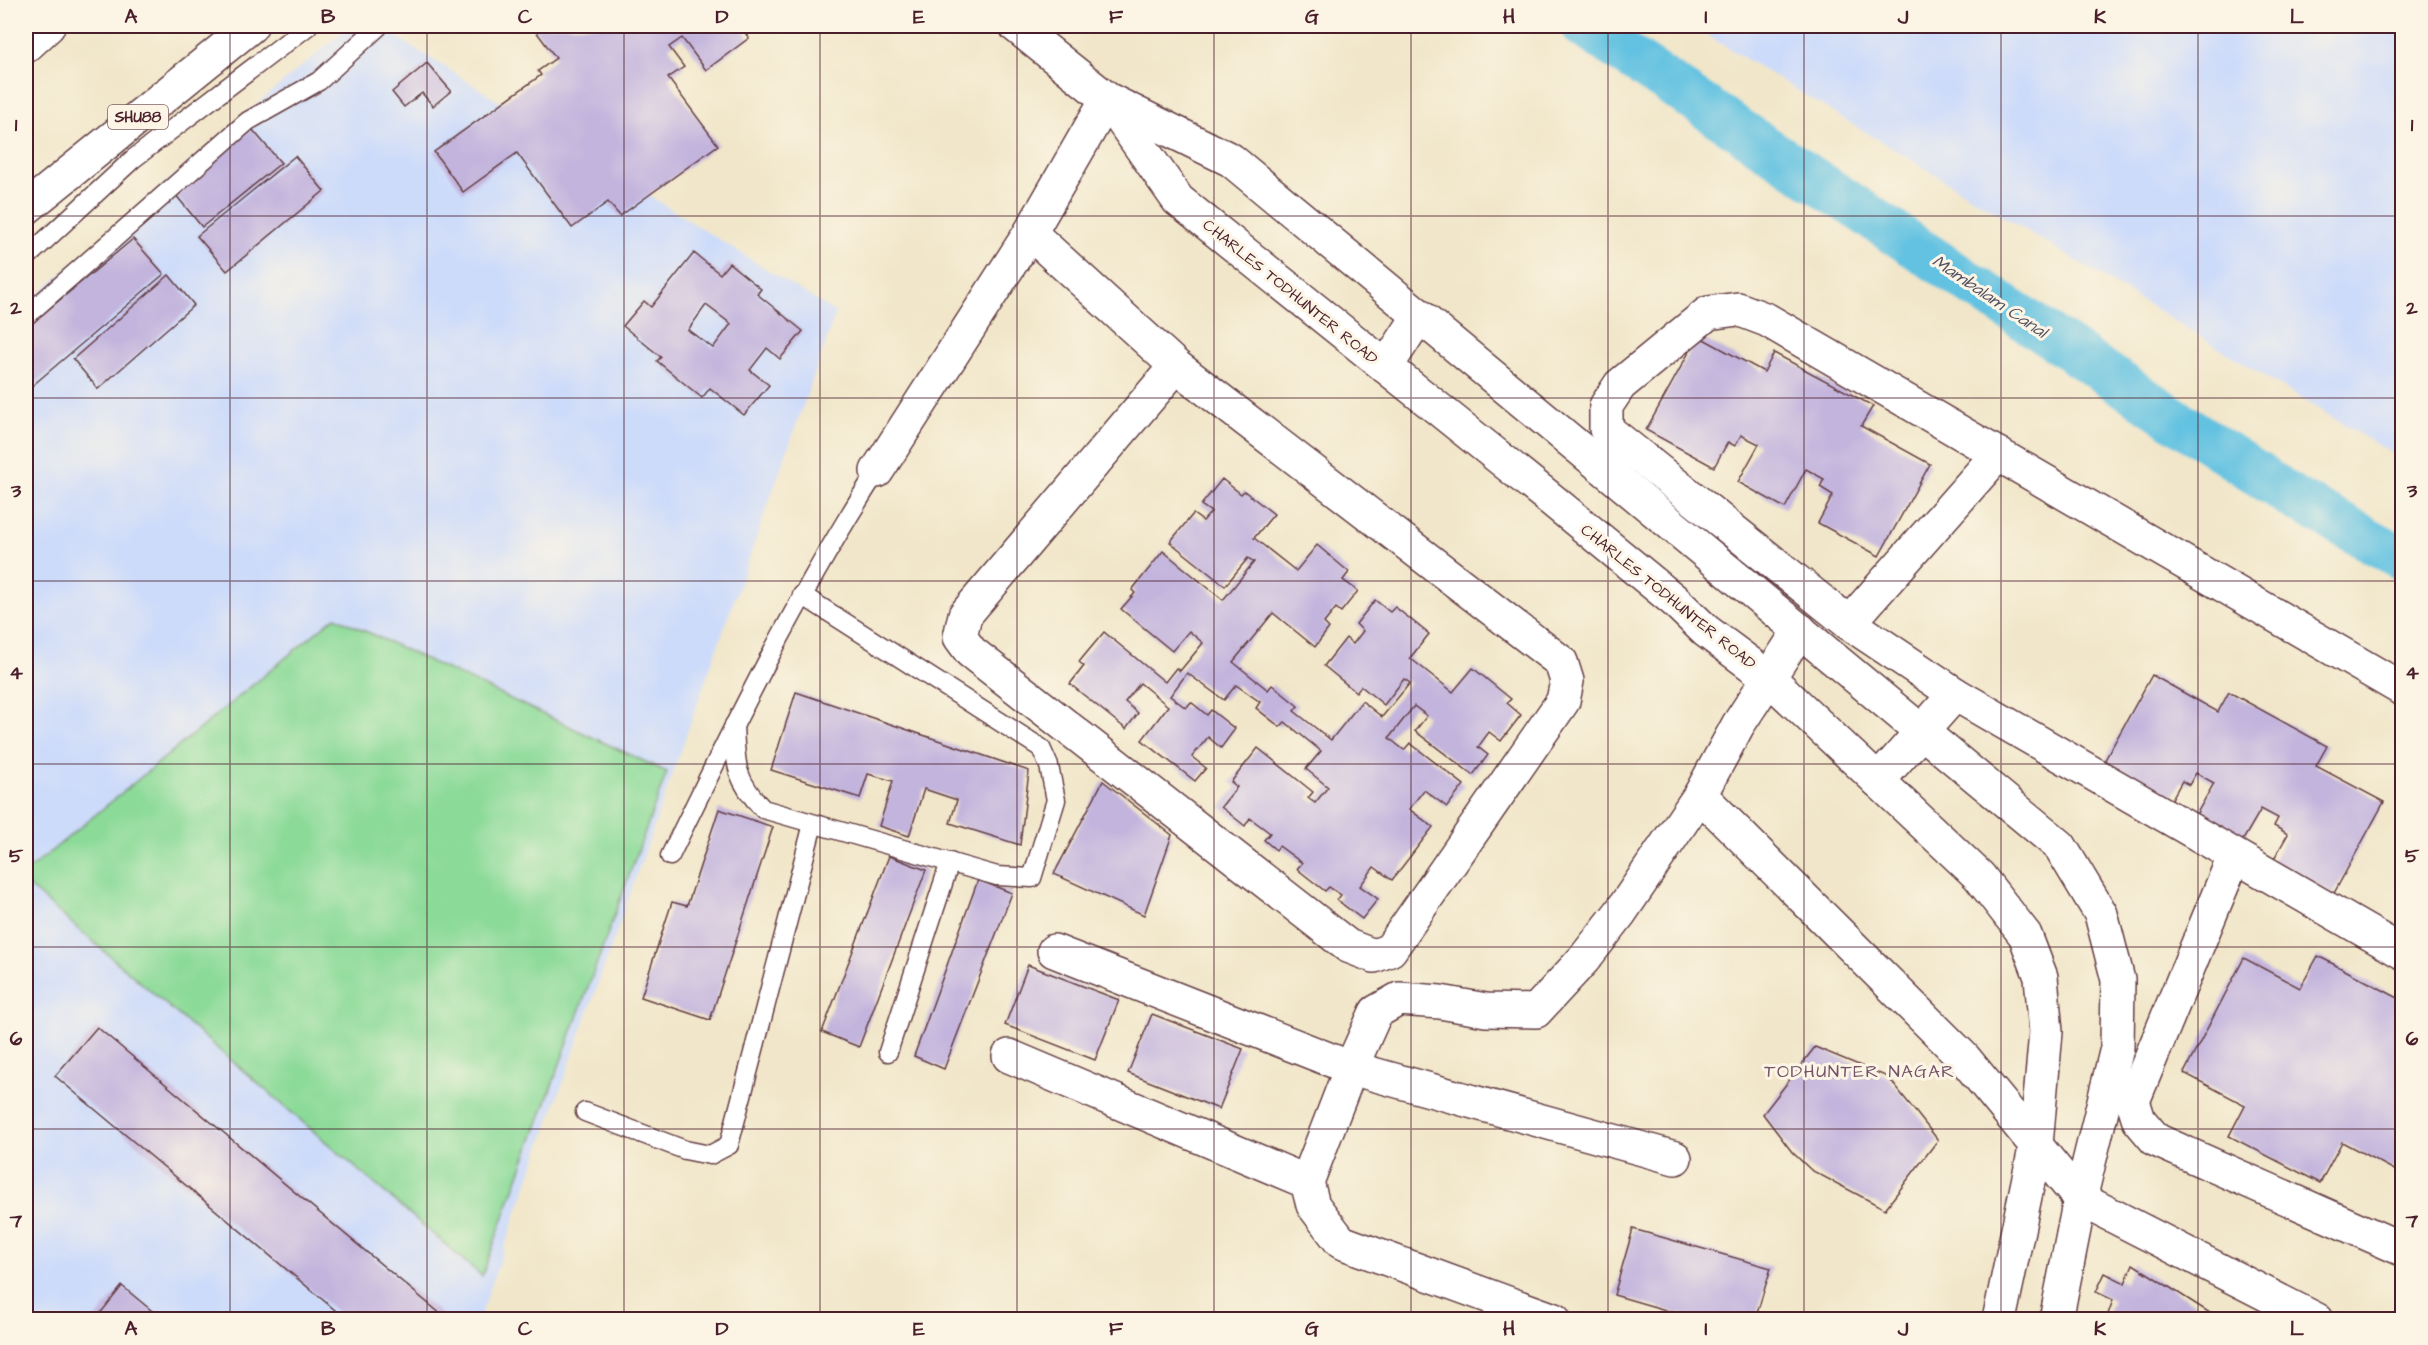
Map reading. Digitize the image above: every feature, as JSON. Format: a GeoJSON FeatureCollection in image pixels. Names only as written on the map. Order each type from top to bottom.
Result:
{"type":"FeatureCollection","features":[{"type":"Feature","properties":{"kind":"street"},"geometry":{"type":"LineString","coordinates":[[26,46],[48,26]]}},
{"type":"Feature","properties":{"kind":"street","name":"SHU88"},"geometry":{"type":"LineString","coordinates":[[26,208],[251,26]]}},
{"type":"Feature","properties":{"kind":"street","name":"CHARLES TODHUNTER ROAD"},"geometry":{"type":"LineString","coordinates":[[1016,26],[1107,99],[1179,200],[1675,601],[1706,631],[1768,677],[1700,795],[1620,913],[1584,959],[1536,1011],[1486,1010],[1440,1002],[1399,999],[1376,1012],[1351,1068]]}},
{"type":"Feature","properties":{"kind":"street"},"geometry":{"type":"LineString","coordinates":[[877,471],[1030,233],[1107,99],[1232,160],[2060,846],[2101,914],[2118,980],[2117,1048],[2080,1199],[2056,1320]]}},
{"type":"Feature","properties":{"kind":"street"},"geometry":{"type":"LineString","coordinates":[[1030,233],[1176,366],[1561,662],[1567,681],[1563,701],[1390,950],[1374,956],[1348,946],[971,652],[960,637],[964,615],[1176,366]]}},
{"type":"Feature","properties":{"kind":"street"},"geometry":{"type":"LineString","coordinates":[[2403,689],[1767,320],[1738,309],[1708,314],[1620,385],[1606,406],[1606,429],[1849,623],[1955,694],[2403,952]]}},
{"type":"Feature","properties":{"kind":"street"},"geometry":{"type":"LineString","coordinates":[[1386,367],[1419,316]]}},
{"type":"Feature","properties":{"kind":"street"},"geometry":{"type":"LineString","coordinates":[[1849,623],[1998,454]]}},
{"type":"Feature","properties":{"kind":"street"},"geometry":{"type":"LineString","coordinates":[[1800,630],[1768,677],[1979,876],[2025,935],[2041,977],[2046,1032],[2036,1144],[1999,1320]]}},
{"type":"Feature","properties":{"kind":"street"},"geometry":{"type":"LineString","coordinates":[[1878,781],[1955,694]]}},
{"type":"Feature","properties":{"kind":"street"},"geometry":{"type":"LineString","coordinates":[[1700,795],[1964,1058],[2080,1199],[2317,1320]]}},
{"type":"Feature","properties":{"kind":"street"},"geometry":{"type":"LineString","coordinates":[[2234,856],[2133,1101],[2139,1120],[2156,1140],[2403,1249]]}},
{"type":"Feature","properties":{"kind":"street"},"geometry":{"type":"LineString","coordinates":[[1054,951],[1351,1068],[1675,1158]]}},
{"type":"Feature","properties":{"kind":"street"},"geometry":{"type":"LineString","coordinates":[[1009,1056],[1306,1182]]}},
{"type":"Feature","properties":{"kind":"street"},"geometry":{"type":"LineString","coordinates":[[1351,1068],[1306,1182],[1313,1205],[1341,1242],[1554,1320]]}},
{"type":"Feature","properties":{"kind":"lane"},"geometry":{"type":"LineString","coordinates":[[26,258],[133,159],[308,26]]}},
{"type":"Feature","properties":{"kind":"lane"},"geometry":{"type":"LineString","coordinates":[[26,316],[248,121],[319,81],[379,26]]}},
{"type":"Feature","properties":{"kind":"lane"},"geometry":{"type":"LineString","coordinates":[[670,856],[772,649],[877,471]]}},
{"type":"Feature","properties":{"kind":"lane"},"geometry":{"type":"LineString","coordinates":[[734,725],[736,767],[746,791],[763,809],[997,876],[1032,878],[1056,800],[1049,766],[1041,748],[802,595]]}},
{"type":"Feature","properties":{"kind":"lane"},"geometry":{"type":"LineString","coordinates":[[585,1112],[685,1150],[710,1155],[729,1145],[813,824]]}},
{"type":"Feature","properties":{"kind":"lane"},"geometry":{"type":"LineString","coordinates":[[888,1052],[951,862]]}},
{"type":"Feature","properties":{"kind":"shaded area"},"geometry":{"type":"Polygon","coordinates":[[[350,26],[379,26],[836,313],[479,1319],[26,1319],[26,305],[252,108],[350,26]]]}},
{"type":"Feature","properties":{"kind":"shaded area"},"geometry":{"type":"Polygon","coordinates":[[[1692,26],[2402,26],[2402,460],[1692,26]]]}},
{"type":"Feature","properties":{"kind":"green space"},"geometry":{"type":"Polygon","coordinates":[[[335,617],[667,772],[482,1276],[26,884],[26,872],[335,617]]]}},
{"type":"Feature","properties":{"kind":"building"},"geometry":{"type":"Polygon","coordinates":[[[532,26],[740,26],[749,38],[706,70],[682,38],[669,47],[684,67],[668,78],[718,145],[620,216],[608,202],[572,228],[517,153],[463,192],[434,152],[541,75],[538,71],[556,58],[532,26]]]}},
{"type":"Feature","properties":{"kind":"building"},"geometry":{"type":"Polygon","coordinates":[[[427,63],[451,91],[433,106],[422,93],[404,107],[392,92],[427,63]]]}},
{"type":"Feature","properties":{"kind":"building"},"geometry":{"type":"Polygon","coordinates":[[[252,129],[281,163],[202,227],[175,194],[252,129]]]}},
{"type":"Feature","properties":{"kind":"building"},"geometry":{"type":"Polygon","coordinates":[[[295,156],[324,191],[227,271],[197,236],[295,156]]]}},
{"type":"Feature","properties":{"kind":"building"},"geometry":{"type":"Polygon","coordinates":[[[133,239],[164,274],[26,391],[26,328],[133,239]]]}},
{"type":"Feature","properties":{"kind":"building"},"geometry":{"type":"Polygon","coordinates":[[[694,253],[720,274],[729,263],[761,289],[757,294],[803,331],[780,359],[767,348],[750,370],[769,385],[744,415],[710,388],[702,398],[657,361],[661,357],[623,326],[644,301],[651,307],[694,253]],[[706,305],[688,330],[713,348],[731,324],[706,305]]]}},
{"type":"Feature","properties":{"kind":"building"},"geometry":{"type":"Polygon","coordinates":[[[169,275],[194,305],[98,389],[73,359],[169,275]]]}},
{"type":"Feature","properties":{"kind":"building"},"geometry":{"type":"Polygon","coordinates":[[[1698,336],[1764,372],[1774,353],[1873,406],[1861,426],[1930,464],[1879,556],[1818,523],[1833,495],[1820,487],[1824,479],[1806,469],[1785,508],[1738,482],[1759,444],[1741,435],[1735,446],[1728,442],[1714,467],[1646,430],[1698,336]]]}},
{"type":"Feature","properties":{"kind":"building"},"geometry":{"type":"Polygon","coordinates":[[[1222,479],[1241,494],[1244,491],[1274,514],[1254,538],[1296,571],[1317,545],[1349,572],[1343,580],[1358,591],[1341,612],[1336,608],[1324,623],[1329,628],[1315,647],[1273,613],[1233,662],[1268,690],[1272,685],[1298,706],[1294,711],[1331,740],[1362,701],[1382,717],[1410,683],[1404,679],[1384,705],[1361,686],[1356,692],[1324,666],[1346,638],[1353,644],[1363,631],[1356,624],[1375,600],[1390,612],[1395,607],[1429,634],[1410,658],[1453,692],[1473,668],[1511,699],[1507,703],[1521,715],[1501,741],[1489,732],[1478,747],[1488,755],[1473,775],[1415,731],[1427,716],[1414,706],[1389,738],[1404,750],[1410,743],[1464,785],[1447,807],[1424,790],[1409,809],[1433,827],[1392,880],[1374,867],[1360,886],[1378,899],[1362,919],[1337,900],[1341,895],[1329,887],[1325,891],[1297,869],[1302,863],[1279,846],[1276,850],[1264,840],[1270,833],[1250,818],[1245,826],[1221,807],[1237,787],[1231,782],[1258,748],[1313,792],[1308,798],[1315,803],[1328,787],[1306,769],[1321,751],[1285,722],[1280,727],[1256,708],[1260,702],[1236,685],[1224,700],[1187,673],[1170,696],[1186,708],[1191,702],[1207,715],[1211,710],[1235,729],[1221,748],[1208,737],[1192,757],[1206,768],[1195,781],[1142,740],[1168,706],[1140,683],[1125,702],[1138,713],[1126,729],[1070,684],[1084,666],[1079,662],[1104,632],[1165,682],[1176,668],[1180,671],[1203,643],[1189,631],[1172,651],[1121,609],[1135,593],[1132,590],[1163,551],[1223,600],[1254,562],[1248,558],[1225,586],[1170,542],[1193,514],[1203,521],[1211,512],[1201,505],[1222,479]]]}},
{"type":"Feature","properties":{"kind":"building"},"geometry":{"type":"Polygon","coordinates":[[[2152,675],[2218,712],[2229,692],[2327,746],[2316,766],[2384,802],[2333,895],[2272,862],[2288,834],[2274,826],[2278,818],[2261,809],[2239,847],[2192,822],[2214,783],[2196,773],[2189,785],[2182,781],[2168,806],[2100,769],[2152,675]]]}},
{"type":"Feature","properties":{"kind":"building"},"geometry":{"type":"Polygon","coordinates":[[[796,692],[1029,771],[1020,845],[950,823],[957,800],[924,789],[909,836],[879,826],[893,781],[868,774],[860,798],[771,770],[796,692]]]}},
{"type":"Feature","properties":{"kind":"building"},"geometry":{"type":"Polygon","coordinates":[[[1103,781],[1172,835],[1144,915],[1054,874],[1103,781]]]}},
{"type":"Feature","properties":{"kind":"building"},"geometry":{"type":"Polygon","coordinates":[[[719,809],[773,827],[710,1020],[641,997],[672,902],[687,906],[719,809]]]}},
{"type":"Feature","properties":{"kind":"building"},"geometry":{"type":"Polygon","coordinates":[[[889,856],[926,870],[859,1047],[822,1032],[889,856]]]}},
{"type":"Feature","properties":{"kind":"building"},"geometry":{"type":"Polygon","coordinates":[[[978,880],[1012,893],[944,1069],[914,1056],[978,880]]]}},
{"type":"Feature","properties":{"kind":"building"},"geometry":{"type":"Polygon","coordinates":[[[2318,956],[2402,1000],[2402,1174],[2342,1142],[2320,1183],[2229,1136],[2245,1105],[2184,1073],[2244,958],[2300,988],[2318,956]]]}},
{"type":"Feature","properties":{"kind":"building"},"geometry":{"type":"Polygon","coordinates":[[[1028,965],[1119,1000],[1095,1060],[1005,1025],[1028,965]]]}},
{"type":"Feature","properties":{"kind":"building"},"geometry":{"type":"Polygon","coordinates":[[[1152,1014],[1243,1049],[1219,1109],[1128,1073],[1152,1014]]]}},
{"type":"Feature","properties":{"kind":"building"},"geometry":{"type":"Polygon","coordinates":[[[97,1027],[448,1320],[347,1320],[55,1076],[97,1027]]]}},
{"type":"Feature","properties":{"kind":"building"},"geometry":{"type":"Polygon","coordinates":[[[1815,1047],[1888,1077],[1938,1140],[1885,1209],[1811,1170],[1792,1152],[1763,1114],[1815,1047]]]}},
{"type":"Feature","properties":{"kind":"building"},"geometry":{"type":"Polygon","coordinates":[[[1633,1229],[1771,1268],[1755,1320],[1700,1320],[1614,1295],[1633,1229]]]}},
{"type":"Feature","properties":{"kind":"building"},"geometry":{"type":"Polygon","coordinates":[[[2133,1264],[2221,1320],[2106,1320],[2113,1300],[2096,1292],[2105,1273],[2125,1283],[2133,1264]]]}},
{"type":"Feature","properties":{"kind":"building"},"geometry":{"type":"Polygon","coordinates":[[[122,1286],[163,1320],[95,1320],[122,1286]]]}},
{"type":"Feature","properties":{"kind":"waterway","name":"Mambalam Canal"},"geometry":{"type":"LineString","coordinates":[[1583,26],[2292,497],[2402,558]]}},
{"type":"Feature","properties":{"kind":"district","name":"TODHUNTER NAGAR"},"geometry":{"type":"Point","coordinates":[1860,1071]}}]}
